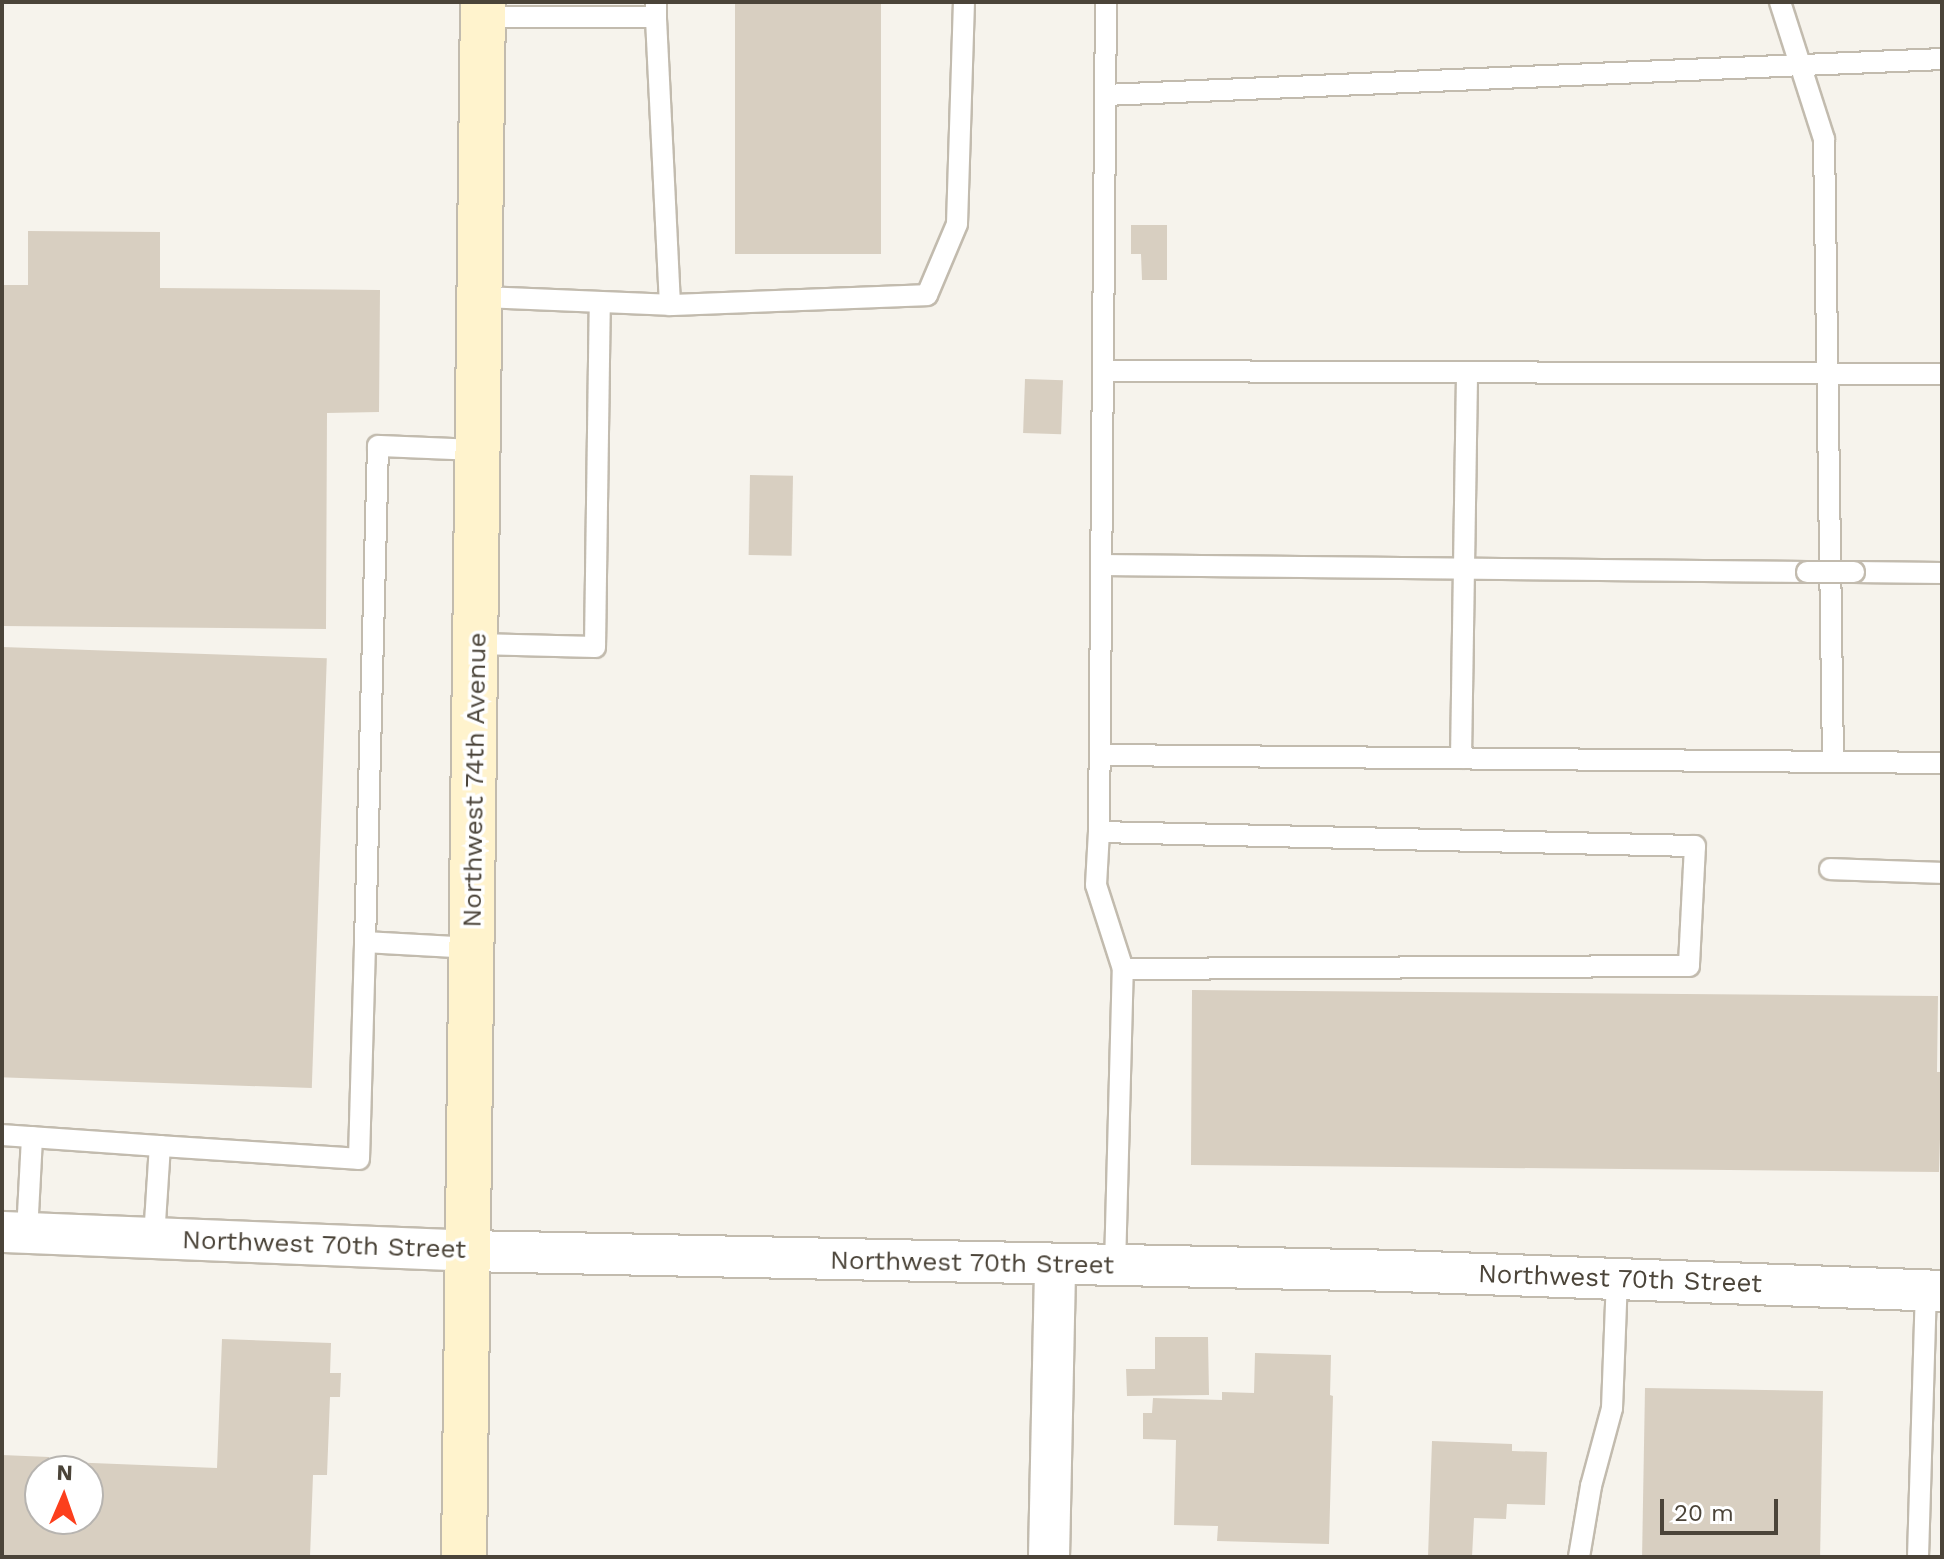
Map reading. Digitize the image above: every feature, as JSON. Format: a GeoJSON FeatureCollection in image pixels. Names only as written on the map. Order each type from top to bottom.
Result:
{"type":"FeatureCollection","features":[{"type":"Feature","properties":{"kind":"street","name":"Northwest 74th Avenue"},"geometry":{"type":"LineString","coordinates":[[464,1557],[483,10]]}},
{"type":"Feature","properties":{"kind":"street","name":"Northwest 70th Street"},"geometry":{"type":"LineString","coordinates":[[15,1233],[468,1251],[1617,1279],[1934,1291]]}},
{"type":"Feature","properties":{"kind":"street"},"geometry":{"type":"LineString","coordinates":[[1049,1557],[1055,1266]]}},
{"type":"Feature","properties":{"kind":"lane"},"geometry":{"type":"LineString","coordinates":[[481,297],[670,305],[927,295],[957,224],[964,2]]}},
{"type":"Feature","properties":{"kind":"lane"},"geometry":{"type":"LineString","coordinates":[[1106,2],[1100,755],[1096,885],[1123,969],[1115,1267]]}},
{"type":"Feature","properties":{"kind":"lane"},"geometry":{"type":"LineString","coordinates":[[1780,2],[1824,139],[1833,762]]}},
{"type":"Feature","properties":{"kind":"lane"},"geometry":{"type":"LineString","coordinates":[[483,10],[656,10],[670,305]]}},
{"type":"Feature","properties":{"kind":"lane"},"geometry":{"type":"LineString","coordinates":[[1105,95],[1942,59]]}},
{"type":"Feature","properties":{"kind":"lane"},"geometry":{"type":"LineString","coordinates":[[477,644],[595,647],[600,302]]}},
{"type":"Feature","properties":{"kind":"lane"},"geometry":{"type":"LineString","coordinates":[[1103,371],[1942,374]]}},
{"type":"Feature","properties":{"kind":"lane"},"geometry":{"type":"LineString","coordinates":[[1461,758],[1467,373]]}},
{"type":"Feature","properties":{"kind":"lane"},"geometry":{"type":"LineString","coordinates":[[2,1135],[359,1159],[378,446],[479,450]]}},
{"type":"Feature","properties":{"kind":"lane"},"geometry":{"type":"LineString","coordinates":[[1101,565],[1942,573]]}},
{"type":"Feature","properties":{"kind":"lane"},"geometry":{"type":"LineString","coordinates":[[1100,755],[1942,763]]}},
{"type":"Feature","properties":{"kind":"lane"},"geometry":{"type":"LineString","coordinates":[[1099,832],[1695,846],[1689,966],[1123,969]]}},
{"type":"Feature","properties":{"kind":"lane"},"geometry":{"type":"LineString","coordinates":[[1830,869],[1942,873]]}},
{"type":"Feature","properties":{"kind":"lane"},"geometry":{"type":"LineString","coordinates":[[365,942],[472,948]]}},
{"type":"Feature","properties":{"kind":"lane"},"geometry":{"type":"LineString","coordinates":[[15,1233],[32,1137]]}},
{"type":"Feature","properties":{"kind":"lane"},"geometry":{"type":"LineString","coordinates":[[154,1238],[160,1146]]}},
{"type":"Feature","properties":{"kind":"lane"},"geometry":{"type":"LineString","coordinates":[[1579,1557],[1591,1486],[1612,1408],[1617,1279]]}},
{"type":"Feature","properties":{"kind":"lane"},"geometry":{"type":"LineString","coordinates":[[1918,1557],[1934,1291]]}},
{"type":"Feature","properties":{"kind":"building"},"geometry":{"type":"Polygon","coordinates":[[[735,2],[881,2],[881,254],[735,254],[735,2]]]}},
{"type":"Feature","properties":{"kind":"building"},"geometry":{"type":"Polygon","coordinates":[[[1131,225],[1167,225],[1167,280],[1142,280],[1141,254],[1131,254],[1131,225]]]}},
{"type":"Feature","properties":{"kind":"building"},"geometry":{"type":"Polygon","coordinates":[[[28,231],[160,232],[160,288],[380,290],[379,412],[327,413],[326,629],[2,626],[2,285],[28,285],[28,231]]]}},
{"type":"Feature","properties":{"kind":"building"},"geometry":{"type":"Polygon","coordinates":[[[1025,379],[1063,380],[1061,434],[1023,433],[1025,379]]]}},
{"type":"Feature","properties":{"kind":"building"},"geometry":{"type":"Polygon","coordinates":[[[750,475],[793,476],[792,556],[749,555],[750,475]]]}},
{"type":"Feature","properties":{"kind":"building"},"geometry":{"type":"Polygon","coordinates":[[[2,647],[327,658],[312,1088],[2,1077],[2,647]]]}},
{"type":"Feature","properties":{"kind":"building"},"geometry":{"type":"Polygon","coordinates":[[[1192,990],[1938,996],[1937,1072],[1942,1072],[1939,1172],[1191,1165],[1192,990]]]}},
{"type":"Feature","properties":{"kind":"building"},"geometry":{"type":"Polygon","coordinates":[[[1155,1337],[1208,1337],[1209,1395],[1127,1396],[1126,1369],[1155,1369],[1155,1337]]]}},
{"type":"Feature","properties":{"kind":"building"},"geometry":{"type":"Polygon","coordinates":[[[222,1339],[331,1343],[330,1373],[341,1373],[340,1397],[330,1397],[327,1475],[313,1475],[310,1557],[2,1557],[2,1455],[24,1456],[24,1535],[104,1535],[104,1463],[217,1468],[222,1339]]]}},
{"type":"Feature","properties":{"kind":"building"},"geometry":{"type":"Polygon","coordinates":[[[1255,1353],[1331,1355],[1330,1395],[1333,1396],[1329,1544],[1217,1541],[1218,1526],[1174,1525],[1176,1440],[1143,1439],[1143,1413],[1152,1413],[1153,1398],[1222,1400],[1222,1392],[1254,1393],[1255,1353]]]}},
{"type":"Feature","properties":{"kind":"building"},"geometry":{"type":"Polygon","coordinates":[[[1645,1388],[1823,1391],[1820,1557],[1642,1557],[1645,1388]]]}},
{"type":"Feature","properties":{"kind":"building"},"geometry":{"type":"Polygon","coordinates":[[[1432,1441],[1512,1444],[1512,1451],[1547,1452],[1545,1505],[1507,1504],[1506,1519],[1474,1518],[1472,1557],[1428,1557],[1432,1441]]]}}]}
